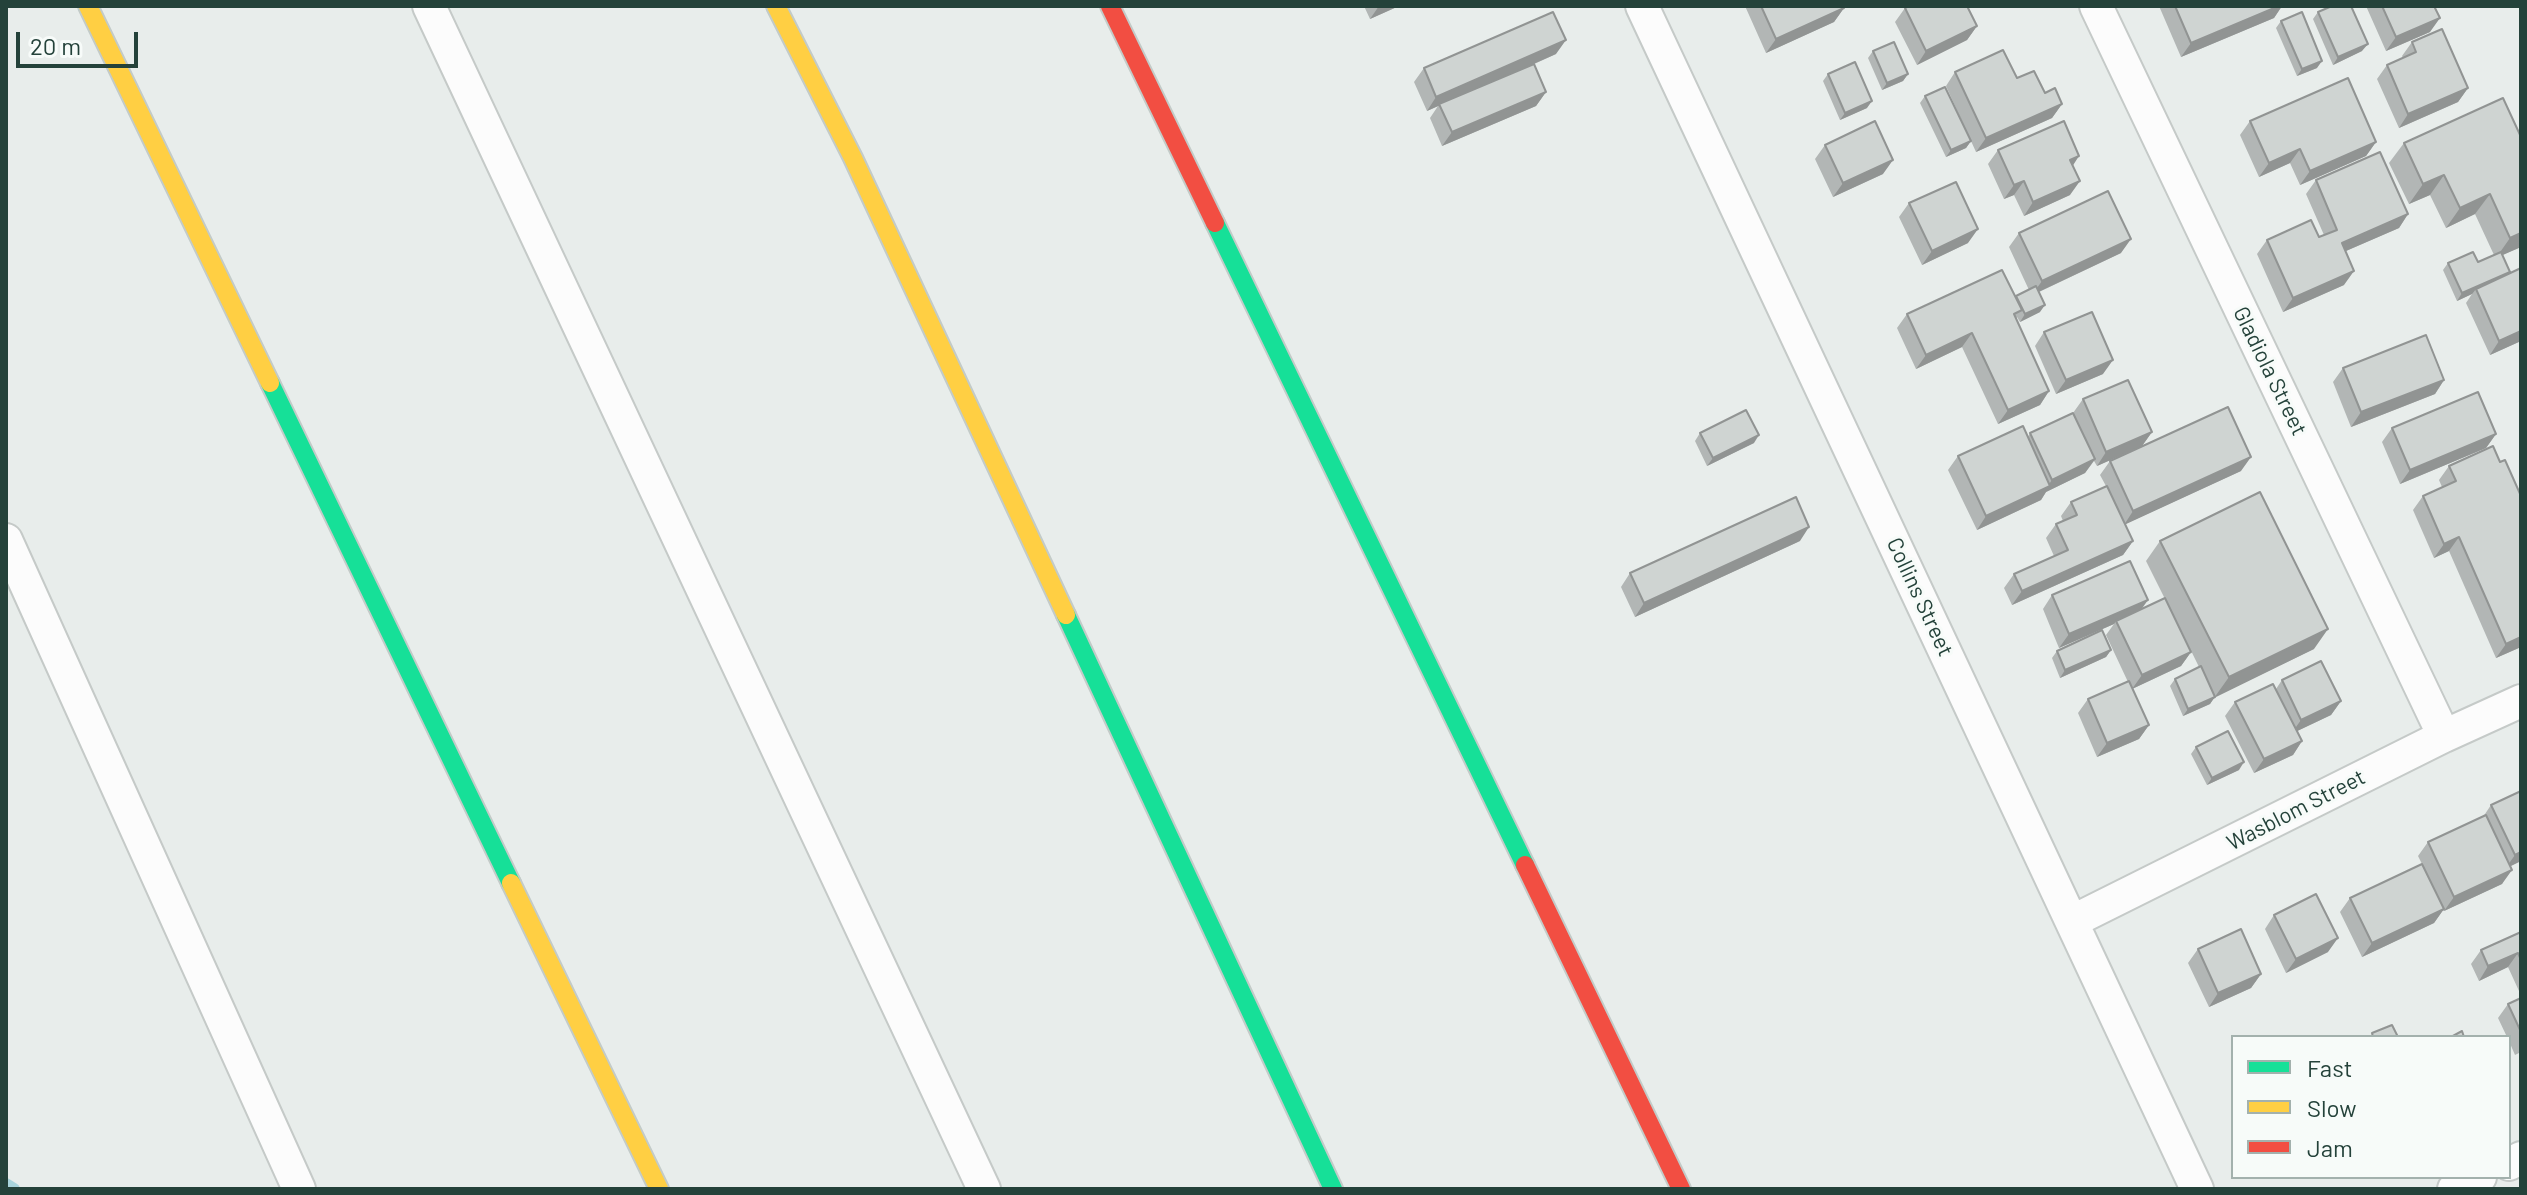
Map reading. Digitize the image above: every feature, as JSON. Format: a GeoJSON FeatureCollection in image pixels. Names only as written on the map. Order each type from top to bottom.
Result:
{"type":"FeatureCollection","features":[{"type":"Feature","properties":{"kind":"street"},"geometry":{"type":"LineString","coordinates":[[88,6],[659,1189]]}},
{"type":"Feature","properties":{"kind":"street"},"geometry":{"type":"LineString","coordinates":[[429,6],[984,1189]]}},
{"type":"Feature","properties":{"kind":"street"},"geometry":{"type":"LineString","coordinates":[[776,6],[853,158],[1333,1189]]}},
{"type":"Feature","properties":{"kind":"street"},"geometry":{"type":"LineString","coordinates":[[1110,6],[1681,1189]]}},
{"type":"Feature","properties":{"kind":"street","name":"Collins Street"},"geometry":{"type":"LineString","coordinates":[[1642,6],[2197,1189]]}},
{"type":"Feature","properties":{"kind":"street","name":"Gladiola Street"},"geometry":{"type":"LineString","coordinates":[[2096,6],[2444,736]]}},
{"type":"Feature","properties":{"kind":"street"},"geometry":{"type":"LineString","coordinates":[[6,540],[299,1189]]}},
{"type":"Feature","properties":{"kind":"street","name":"Wasblom Street"},"geometry":{"type":"LineString","coordinates":[[2073,921],[2444,736],[2521,701]]}},
{"type":"Feature","properties":{"kind":"street"},"geometry":{"type":"LineString","coordinates":[[2454,1189],[2476,1179]]}},
{"type":"Feature","properties":{"kind":"building"},"geometry":{"type":"Polygon","coordinates":[[[1761,6],[1843,6],[1844,8],[1776,39],[1761,6]]]}},
{"type":"Feature","properties":{"kind":"building"},"geometry":{"type":"Polygon","coordinates":[[[1967,6],[1977,26],[1926,51],[1905,8],[1967,6]]]}},
{"type":"Feature","properties":{"kind":"building"},"geometry":{"type":"Polygon","coordinates":[[[2175,6],[2279,6],[2191,43],[2175,6]]]}},
{"type":"Feature","properties":{"kind":"building"},"geometry":{"type":"Polygon","coordinates":[[[2332,6],[2351,6],[2368,44],[2338,57],[2318,12],[2332,6]]]}},
{"type":"Feature","properties":{"kind":"building"},"geometry":{"type":"Polygon","coordinates":[[[2382,6],[2434,6],[2440,18],[2396,37],[2382,6]]]}},
{"type":"Feature","properties":{"kind":"building"},"geometry":{"type":"Polygon","coordinates":[[[1553,12],[1566,40],[1436,97],[1424,68],[1553,12]]]}},
{"type":"Feature","properties":{"kind":"building"},"geometry":{"type":"Polygon","coordinates":[[[2302,12],[2322,61],[2302,69],[2281,21],[2302,12]]]}},
{"type":"Feature","properties":{"kind":"building"},"geometry":{"type":"Polygon","coordinates":[[[2442,29],[2468,88],[2408,114],[2387,65],[2416,52],[2412,42],[2442,29]]]}},
{"type":"Feature","properties":{"kind":"building"},"geometry":{"type":"Polygon","coordinates":[[[1894,42],[1908,74],[1887,83],[1873,51],[1894,42]]]}},
{"type":"Feature","properties":{"kind":"building"},"geometry":{"type":"Polygon","coordinates":[[[2003,50],[2017,78],[2034,71],[2045,93],[2055,88],[2062,104],[1986,138],[1955,72],[2003,50]]]}},
{"type":"Feature","properties":{"kind":"building"},"geometry":{"type":"Polygon","coordinates":[[[1855,62],[1872,101],[1845,113],[1828,74],[1855,62]]]}},
{"type":"Feature","properties":{"kind":"building"},"geometry":{"type":"Polygon","coordinates":[[[1534,64],[1546,92],[1452,132],[1439,104],[1534,64]]]}},
{"type":"Feature","properties":{"kind":"building"},"geometry":{"type":"Polygon","coordinates":[[[2348,78],[2376,142],[2310,171],[2300,149],[2269,163],[2250,121],[2348,78]]]}},
{"type":"Feature","properties":{"kind":"building"},"geometry":{"type":"Polygon","coordinates":[[[1945,87],[1971,141],[1951,150],[1925,96],[1945,87]]]}},
{"type":"Feature","properties":{"kind":"building"},"geometry":{"type":"Polygon","coordinates":[[[2503,98],[2521,137],[2521,233],[2510,238],[2490,194],[2460,208],[2444,175],[2423,184],[2404,143],[2503,98]]]}},
{"type":"Feature","properties":{"kind":"building"},"geometry":{"type":"Polygon","coordinates":[[[1875,121],[1893,160],[1843,183],[1825,145],[1875,121]]]}},
{"type":"Feature","properties":{"kind":"building"},"geometry":{"type":"Polygon","coordinates":[[[2064,121],[2079,156],[2070,160],[2080,181],[2033,202],[2024,181],[2014,185],[1998,150],[2064,121]]]}},
{"type":"Feature","properties":{"kind":"building"},"geometry":{"type":"Polygon","coordinates":[[[2380,152],[2408,214],[2342,243],[2354,271],[2293,298],[2267,240],[2311,220],[2319,237],[2337,230],[2316,180],[2380,152]]]}},
{"type":"Feature","properties":{"kind":"building"},"geometry":{"type":"Polygon","coordinates":[[[1956,182],[1978,229],[1932,251],[1909,203],[1956,182]]]}},
{"type":"Feature","properties":{"kind":"building"},"geometry":{"type":"Polygon","coordinates":[[[2108,191],[2131,239],[2042,281],[2019,233],[2108,191]]]}},
{"type":"Feature","properties":{"kind":"building"},"geometry":{"type":"Polygon","coordinates":[[[2473,252],[2478,262],[2501,252],[2510,272],[2462,293],[2448,263],[2473,252]]]}},
{"type":"Feature","properties":{"kind":"building"},"geometry":{"type":"Polygon","coordinates":[[[2521,268],[2521,331],[2499,341],[2476,289],[2521,268]]]}},
{"type":"Feature","properties":{"kind":"building"},"geometry":{"type":"Polygon","coordinates":[[[2002,270],[2022,310],[2014,314],[2049,391],[2008,410],[1972,333],[1926,355],[1907,314],[2002,270]]]}},
{"type":"Feature","properties":{"kind":"building"},"geometry":{"type":"Polygon","coordinates":[[[2036,286],[2045,305],[2025,314],[2016,296],[2036,286]]]}},
{"type":"Feature","properties":{"kind":"building"},"geometry":{"type":"Polygon","coordinates":[[[2092,312],[2113,360],[2066,380],[2044,332],[2092,312]]]}},
{"type":"Feature","properties":{"kind":"building"},"geometry":{"type":"Polygon","coordinates":[[[2426,335],[2444,380],[2361,412],[2343,368],[2426,335]]]}},
{"type":"Feature","properties":{"kind":"building"},"geometry":{"type":"Polygon","coordinates":[[[2128,380],[2152,432],[2106,452],[2083,399],[2128,380]]]}},
{"type":"Feature","properties":{"kind":"building"},"geometry":{"type":"Polygon","coordinates":[[[2478,392],[2496,434],[2410,470],[2392,428],[2478,392]]]}},
{"type":"Feature","properties":{"kind":"building"},"geometry":{"type":"Polygon","coordinates":[[[2228,407],[2251,457],[2133,511],[2110,461],[2228,407]]]}},
{"type":"Feature","properties":{"kind":"building"},"geometry":{"type":"Polygon","coordinates":[[[1746,410],[1759,435],[1713,458],[1700,433],[1746,410]]]}},
{"type":"Feature","properties":{"kind":"building"},"geometry":{"type":"Polygon","coordinates":[[[2073,413],[2095,459],[2052,480],[2030,433],[2073,413]]]}},
{"type":"Feature","properties":{"kind":"building"},"geometry":{"type":"Polygon","coordinates":[[[2023,426],[2050,486],[1986,516],[1958,456],[2023,426]]]}},
{"type":"Feature","properties":{"kind":"building"},"geometry":{"type":"Polygon","coordinates":[[[2493,446],[2500,462],[2505,460],[2521,496],[2521,637],[2506,644],[2459,537],[2444,544],[2423,496],[2456,481],[2449,466],[2493,446]]]}},
{"type":"Feature","properties":{"kind":"building"},"geometry":{"type":"Polygon","coordinates":[[[2107,486],[2133,541],[2022,591],[2014,574],[2068,550],[2056,524],[2077,515],[2071,502],[2107,486]]]}},
{"type":"Feature","properties":{"kind":"building"},"geometry":{"type":"Polygon","coordinates":[[[2260,492],[2328,629],[2229,677],[2160,541],[2260,492]]]}},
{"type":"Feature","properties":{"kind":"building"},"geometry":{"type":"Polygon","coordinates":[[[1796,497],[1809,527],[1644,603],[1630,573],[1796,497]]]}},
{"type":"Feature","properties":{"kind":"building"},"geometry":{"type":"Polygon","coordinates":[[[2130,561],[2148,600],[2069,634],[2052,595],[2130,561]]]}},
{"type":"Feature","properties":{"kind":"building"},"geometry":{"type":"Polygon","coordinates":[[[2165,598],[2191,652],[2142,675],[2116,621],[2165,598]]]}},
{"type":"Feature","properties":{"kind":"building"},"geometry":{"type":"Polygon","coordinates":[[[2102,630],[2111,650],[2065,670],[2057,651],[2102,630]]]}},
{"type":"Feature","properties":{"kind":"building"},"geometry":{"type":"Polygon","coordinates":[[[2321,661],[2341,701],[2301,720],[2282,680],[2321,661]]]}},
{"type":"Feature","properties":{"kind":"building"},"geometry":{"type":"Polygon","coordinates":[[[2201,666],[2215,697],[2188,709],[2175,679],[2201,666]]]}},
{"type":"Feature","properties":{"kind":"building"},"geometry":{"type":"Polygon","coordinates":[[[2129,681],[2149,725],[2107,743],[2088,699],[2129,681]]]}},
{"type":"Feature","properties":{"kind":"building"},"geometry":{"type":"Polygon","coordinates":[[[2273,684],[2302,741],[2264,759],[2235,702],[2273,684]]]}},
{"type":"Feature","properties":{"kind":"building"},"geometry":{"type":"Polygon","coordinates":[[[2228,731],[2244,762],[2212,778],[2196,747],[2228,731]]]}},
{"type":"Feature","properties":{"kind":"building"},"geometry":{"type":"Polygon","coordinates":[[[2521,791],[2521,852],[2515,855],[2491,805],[2521,791]]]}},
{"type":"Feature","properties":{"kind":"building"},"geometry":{"type":"Polygon","coordinates":[[[2486,815],[2512,870],[2454,897],[2428,842],[2486,815]]]}},
{"type":"Feature","properties":{"kind":"building"},"geometry":{"type":"Polygon","coordinates":[[[2422,864],[2444,909],[2372,943],[2350,898],[2422,864]]]}},
{"type":"Feature","properties":{"kind":"building"},"geometry":{"type":"Polygon","coordinates":[[[2316,894],[2338,938],[2296,959],[2274,915],[2316,894]]]}},
{"type":"Feature","properties":{"kind":"building"},"geometry":{"type":"Polygon","coordinates":[[[2241,929],[2261,974],[2218,993],[2198,949],[2241,929]]]}},
{"type":"Feature","properties":{"kind":"building"},"geometry":{"type":"Polygon","coordinates":[[[2521,932],[2521,960],[2518,953],[2488,966],[2481,950],[2521,932]]]}},
{"type":"Feature","properties":{"kind":"building"},"geometry":{"type":"Polygon","coordinates":[[[2521,998],[2521,1032],[2508,1004],[2521,998]]]}},
{"type":"Feature","properties":{"kind":"building"},"geometry":{"type":"Polygon","coordinates":[[[2392,1025],[2397,1035],[2372,1035],[2392,1025]]]}},
{"type":"Feature","properties":{"kind":"waterway"},"geometry":{"type":"LineString","coordinates":[[6,1184],[14,1189]]}},
{"type":"Feature","properties":{"kind":"traffic: fast"},"geometry":{"type":"LineString","coordinates":[[1215,223],[1525,865]]}},
{"type":"Feature","properties":{"kind":"traffic: fast"},"geometry":{"type":"LineString","coordinates":[[270,383],[511,883]]}},
{"type":"Feature","properties":{"kind":"traffic: fast"},"geometry":{"type":"LineString","coordinates":[[1066,615],[1333,1189]]}},
{"type":"Feature","properties":{"kind":"traffic: slow"},"geometry":{"type":"LineString","coordinates":[[88,6],[270,383]]}},
{"type":"Feature","properties":{"kind":"traffic: slow"},"geometry":{"type":"LineString","coordinates":[[776,6],[853,158],[1066,615]]}},
{"type":"Feature","properties":{"kind":"traffic: slow"},"geometry":{"type":"LineString","coordinates":[[511,883],[659,1189]]}},
{"type":"Feature","properties":{"kind":"traffic: jam"},"geometry":{"type":"LineString","coordinates":[[1110,6],[1215,223]]}},
{"type":"Feature","properties":{"kind":"traffic: jam"},"geometry":{"type":"LineString","coordinates":[[1525,865],[1681,1189]]}}]}
